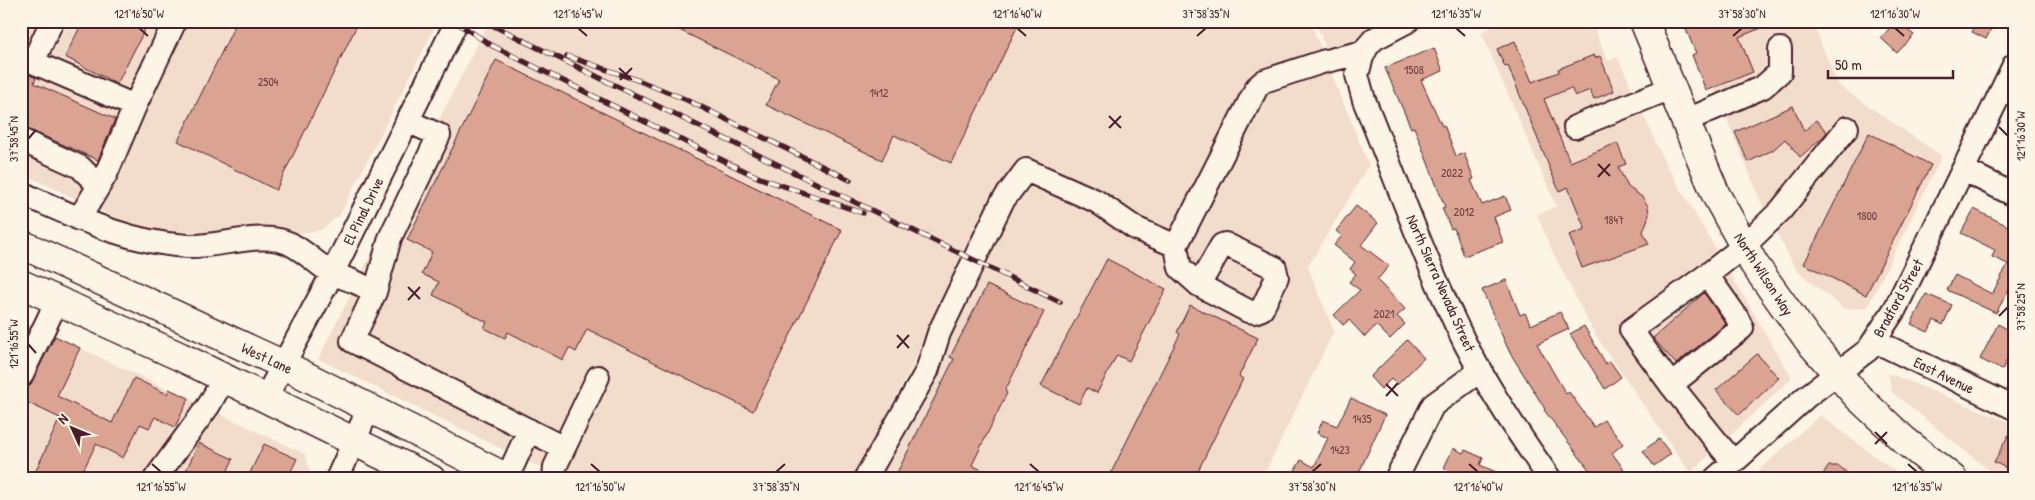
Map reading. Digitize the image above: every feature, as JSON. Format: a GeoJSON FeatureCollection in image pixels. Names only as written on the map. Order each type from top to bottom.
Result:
{"type":"FeatureCollection","features":[{"type":"Feature","properties":{"kind":"main road","name":"North Wilson Way"},"geometry":{"type":"LineString","coordinates":[[1644,21],[1716,195],[1754,264],[1809,341],[1858,397],[1904,440],[1953,479]]}},
{"type":"Feature","properties":{"kind":"main road","name":"West Lane"},"geometry":{"type":"LineString","coordinates":[[21,244],[284,365],[508,478]]}},
{"type":"Feature","properties":{"kind":"main road"},"geometry":{"type":"LineString","coordinates":[[21,284],[224,378],[431,479]]}},
{"type":"Feature","properties":{"kind":"street"},"geometry":{"type":"LineString","coordinates":[[52,21],[27,60],[135,106]]}},
{"type":"Feature","properties":{"kind":"street"},"geometry":{"type":"LineString","coordinates":[[79,219],[106,174],[135,106],[175,21]]}},
{"type":"Feature","properties":{"kind":"street","name":"El Pinal Drive"},"geometry":{"type":"LineString","coordinates":[[266,398],[332,274],[457,21]]}},
{"type":"Feature","properties":{"kind":"street"},"geometry":{"type":"LineString","coordinates":[[1199,285],[1180,268],[1176,246],[1257,87],[1264,81],[1322,62],[1364,52],[1374,38],[1408,21]]}},
{"type":"Feature","properties":{"kind":"street"},"geometry":{"type":"LineString","coordinates":[[1685,121],[1763,87],[1780,72],[1780,49]]}},
{"type":"Feature","properties":{"kind":"street","name":"North Sierra Nevada Street"},"geometry":{"type":"LineString","coordinates":[[1364,52],[1357,75],[1364,100],[1437,280],[1466,344],[1516,431],[1550,479]]}},
{"type":"Feature","properties":{"kind":"street","name":"Bradford Street"},"geometry":{"type":"LineString","coordinates":[[1715,479],[1806,397],[1868,350],[1875,341],[1895,310],[2014,65]]}},
{"type":"Feature","properties":{"kind":"street"},"geometry":{"type":"LineString","coordinates":[[1575,127],[1671,88]]}},
{"type":"Feature","properties":{"kind":"street"},"geometry":{"type":"LineString","coordinates":[[407,122],[439,135],[390,238],[376,292],[352,341],[564,448]]}},
{"type":"Feature","properties":{"kind":"street"},"geometry":{"type":"LineString","coordinates":[[1733,462],[1671,385],[1631,330],[1744,246],[1781,210],[1847,128]]}},
{"type":"Feature","properties":{"kind":"street"},"geometry":{"type":"LineString","coordinates":[[21,140],[80,167],[98,185]]}},
{"type":"Feature","properties":{"kind":"street"},"geometry":{"type":"LineString","coordinates":[[865,479],[927,371],[939,333],[1002,202],[1026,170],[1096,201],[1135,228],[1176,246]]}},
{"type":"Feature","properties":{"kind":"street"},"geometry":{"type":"LineString","coordinates":[[1964,170],[2014,194]]}},
{"type":"Feature","properties":{"kind":"street"},"geometry":{"type":"LineString","coordinates":[[21,193],[79,219],[138,240],[190,246],[263,238],[280,240],[291,245],[332,274],[376,292]]}},
{"type":"Feature","properties":{"kind":"street"},"geometry":{"type":"LineString","coordinates":[[1671,385],[1742,328],[1736,316],[1707,275]]}},
{"type":"Feature","properties":{"kind":"street"},"geometry":{"type":"LineString","coordinates":[[21,376],[58,301]]}},
{"type":"Feature","properties":{"kind":"street","name":"East Avenue"},"geometry":{"type":"LineString","coordinates":[[1875,341],[2014,408]]}},
{"type":"Feature","properties":{"kind":"street"},"geometry":{"type":"LineString","coordinates":[[1396,479],[1433,405],[1481,370]]}},
{"type":"Feature","properties":{"kind":"street"},"geometry":{"type":"LineString","coordinates":[[554,479],[555,467],[598,377]]}},
{"type":"Feature","properties":{"kind":"street"},"geometry":{"type":"LineString","coordinates":[[155,479],[209,405],[224,378]]}},
{"type":"Feature","properties":{"kind":"street"},"geometry":{"type":"LineString","coordinates":[[337,479],[369,408]]}},
{"type":"Feature","properties":{"kind":"street"},"geometry":{"type":"LineString","coordinates":[[508,478],[529,430]]}},
{"type":"Feature","properties":{"kind":"shaded area"},"geometry":{"type":"Polygon","coordinates":[[[21,21],[438,21],[340,215],[321,230],[247,241],[139,229],[21,173],[21,21]]]}},
{"type":"Feature","properties":{"kind":"shaded area"},"geometry":{"type":"Polygon","coordinates":[[[489,21],[1310,21],[1369,165],[1308,267],[1334,331],[1262,479],[856,479],[970,253],[854,479],[563,479],[318,359],[489,21]]]}},
{"type":"Feature","properties":{"kind":"shaded area"},"geometry":{"type":"Polygon","coordinates":[[[1314,21],[1384,21],[1373,26],[1331,59],[1314,21]]]}},
{"type":"Feature","properties":{"kind":"shaded area"},"geometry":{"type":"Polygon","coordinates":[[[1506,21],[1591,21],[1608,61],[1618,57],[1664,161],[1792,378],[1690,473],[1594,333],[1553,253],[1537,215],[1556,206],[1481,32],[1506,21]]]}},
{"type":"Feature","properties":{"kind":"shaded area"},"geometry":{"type":"Polygon","coordinates":[[[1686,21],[1812,21],[1839,86],[1942,156],[1867,308],[1844,309],[1796,270],[1765,211],[1686,21]]]}},
{"type":"Feature","properties":{"kind":"shaded area"},"geometry":{"type":"Polygon","coordinates":[[[21,320],[305,454],[312,479],[21,479],[21,320]]]}},
{"type":"Feature","properties":{"kind":"shaded area"},"geometry":{"type":"Polygon","coordinates":[[[1888,373],[2014,424],[2014,479],[2001,479],[1892,392],[1888,373]]]}},
{"type":"Feature","properties":{"kind":"shaded area"},"geometry":{"type":"Polygon","coordinates":[[[1820,415],[1905,479],[1749,479],[1820,415]]]}},
{"type":"Feature","properties":{"kind":"building"},"geometry":{"type":"Polygon","coordinates":[[[83,21],[149,21],[117,84],[65,57],[83,21]]]}},
{"type":"Feature","properties":{"kind":"building"},"geometry":{"type":"Polygon","coordinates":[[[237,21],[359,21],[276,190],[178,141],[237,21]]]}},
{"type":"Feature","properties":{"kind":"building"},"geometry":{"type":"Polygon","coordinates":[[[661,21],[1020,21],[951,163],[894,135],[882,160],[766,105],[779,79],[661,21]]]}},
{"type":"Feature","properties":{"kind":"building"},"geometry":{"type":"Polygon","coordinates":[[[1693,21],[1776,22],[1739,37],[1753,72],[1706,91],[1692,55],[1696,53],[1684,25],[1693,21]]]}},
{"type":"Feature","properties":{"kind":"building"},"geometry":{"type":"Polygon","coordinates":[[[1896,21],[1914,35],[1897,53],[1881,38],[1896,21]]]}},
{"type":"Feature","properties":{"kind":"building"},"geometry":{"type":"Polygon","coordinates":[[[1978,21],[1995,21],[1986,39],[1972,32],[1978,21]]]}},
{"type":"Feature","properties":{"kind":"building"},"geometry":{"type":"Polygon","coordinates":[[[1515,41],[1532,82],[1559,72],[1558,69],[1594,55],[1595,58],[1600,56],[1614,91],[1594,99],[1590,90],[1575,96],[1571,88],[1544,99],[1570,162],[1617,143],[1626,164],[1618,167],[1628,187],[1642,197],[1648,206],[1649,215],[1643,232],[1649,244],[1582,268],[1569,235],[1585,229],[1568,187],[1559,191],[1508,66],[1505,67],[1497,49],[1515,41]]]}},
{"type":"Feature","properties":{"kind":"building"},"geometry":{"type":"Polygon","coordinates":[[[1434,48],[1443,71],[1421,80],[1442,126],[1444,125],[1456,156],[1464,153],[1474,179],[1471,180],[1482,205],[1505,196],[1511,210],[1494,217],[1503,242],[1464,256],[1454,228],[1451,229],[1442,208],[1445,207],[1414,127],[1411,128],[1385,68],[1434,48]]]}},
{"type":"Feature","properties":{"kind":"building"},"geometry":{"type":"Polygon","coordinates":[[[496,60],[842,230],[753,411],[587,329],[576,352],[569,348],[563,360],[508,332],[505,338],[484,328],[487,322],[433,295],[439,282],[422,274],[432,252],[407,240],[496,60]]]}},
{"type":"Feature","properties":{"kind":"building"},"geometry":{"type":"Polygon","coordinates":[[[21,71],[36,78],[34,83],[115,119],[98,160],[21,126],[21,71]]]}},
{"type":"Feature","properties":{"kind":"building"},"geometry":{"type":"Polygon","coordinates":[[[1793,106],[1804,131],[1816,120],[1827,132],[1800,157],[1785,139],[1773,150],[1748,162],[1735,132],[1793,106]]]}},
{"type":"Feature","properties":{"kind":"building"},"geometry":{"type":"Polygon","coordinates":[[[1869,133],[1931,165],[1866,295],[1804,264],[1869,133]]]}},
{"type":"Feature","properties":{"kind":"building"},"geometry":{"type":"Polygon","coordinates":[[[1356,206],[1378,223],[1361,245],[1389,266],[1377,280],[1405,309],[1397,316],[1405,324],[1390,339],[1376,325],[1365,337],[1349,320],[1343,325],[1334,315],[1360,290],[1349,282],[1356,274],[1350,269],[1355,262],[1334,245],[1342,236],[1336,231],[1356,206]]]}},
{"type":"Feature","properties":{"kind":"building"},"geometry":{"type":"Polygon","coordinates":[[[1974,209],[2014,229],[2014,280],[1996,313],[1947,290],[1955,275],[1992,294],[2008,264],[1992,257],[1995,250],[1961,233],[1974,209]]]}},
{"type":"Feature","properties":{"kind":"building"},"geometry":{"type":"Polygon","coordinates":[[[1107,259],[1166,289],[1129,361],[1117,355],[1097,393],[1087,388],[1079,404],[1041,386],[1107,259]]]}},
{"type":"Feature","properties":{"kind":"building"},"geometry":{"type":"Polygon","coordinates":[[[1506,280],[1520,315],[1525,313],[1531,325],[1560,312],[1569,329],[1537,344],[1566,394],[1569,392],[1594,427],[1604,420],[1623,444],[1612,453],[1631,479],[1596,479],[1544,410],[1509,351],[1482,290],[1506,280]]]}},
{"type":"Feature","properties":{"kind":"building"},"geometry":{"type":"Polygon","coordinates":[[[987,285],[1044,312],[1005,391],[1007,393],[972,465],[999,479],[894,479],[954,359],[950,357],[987,285]]]}},
{"type":"Feature","properties":{"kind":"building"},"geometry":{"type":"Polygon","coordinates":[[[1704,293],[1726,324],[1676,364],[1653,338],[1704,293]]]}},
{"type":"Feature","properties":{"kind":"building"},"geometry":{"type":"Polygon","coordinates":[[[1926,294],[1952,305],[1943,325],[1934,320],[1928,332],[1911,324],[1926,294]]]}},
{"type":"Feature","properties":{"kind":"building"},"geometry":{"type":"Polygon","coordinates":[[[1190,305],[1258,338],[1239,376],[1243,379],[1194,479],[1108,479],[1180,334],[1177,332],[1190,305]]]}},
{"type":"Feature","properties":{"kind":"building"},"geometry":{"type":"Polygon","coordinates":[[[1998,324],[2014,333],[2014,346],[2002,370],[1980,359],[1998,324]]]}},
{"type":"Feature","properties":{"kind":"building"},"geometry":{"type":"Polygon","coordinates":[[[1584,326],[1606,364],[1610,361],[1621,377],[1605,389],[1570,334],[1584,326]]]}},
{"type":"Feature","properties":{"kind":"building"},"geometry":{"type":"Polygon","coordinates":[[[55,336],[80,348],[57,396],[112,423],[134,378],[167,394],[169,389],[189,398],[175,427],[155,417],[149,428],[140,424],[123,458],[96,444],[79,479],[32,479],[60,418],[22,400],[55,336]]]}},
{"type":"Feature","properties":{"kind":"building"},"geometry":{"type":"Polygon","coordinates":[[[1407,340],[1424,358],[1397,385],[1391,379],[1381,389],[1370,377],[1407,340]]]}},
{"type":"Feature","properties":{"kind":"building"},"geometry":{"type":"Polygon","coordinates":[[[1757,354],[1779,378],[1739,415],[1716,390],[1757,354]]]}},
{"type":"Feature","properties":{"kind":"building"},"geometry":{"type":"Polygon","coordinates":[[[1351,398],[1385,415],[1356,479],[1307,479],[1294,472],[1301,460],[1314,467],[1328,438],[1317,433],[1323,420],[1337,426],[1351,398]]]}},
{"type":"Feature","properties":{"kind":"building"},"geometry":{"type":"Polygon","coordinates":[[[2014,425],[2014,472],[1994,462],[2014,425]]]}},
{"type":"Feature","properties":{"kind":"building"},"geometry":{"type":"Polygon","coordinates":[[[1659,439],[1671,454],[1654,466],[1643,451],[1659,439]]]}},
{"type":"Feature","properties":{"kind":"building"},"geometry":{"type":"Polygon","coordinates":[[[199,443],[233,459],[224,479],[182,479],[199,443]]]}},
{"type":"Feature","properties":{"kind":"building"},"geometry":{"type":"Polygon","coordinates":[[[264,444],[297,459],[287,479],[247,479],[264,444]]]}},
{"type":"Feature","properties":{"kind":"building"},"geometry":{"type":"Polygon","coordinates":[[[1453,448],[1463,453],[1465,450],[1483,458],[1480,465],[1512,479],[1469,479],[1444,468],[1453,448]]]}},
{"type":"Feature","properties":{"kind":"building"},"geometry":{"type":"Polygon","coordinates":[[[1829,466],[1839,466],[1854,479],[1819,479],[1829,466]]]}},
{"type":"Feature","properties":{"kind":"railway"},"geometry":{"type":"LineString","coordinates":[[454,21],[491,45],[730,164],[760,178],[863,213]]}},
{"type":"Feature","properties":{"kind":"railway"},"geometry":{"type":"LineString","coordinates":[[484,21],[529,43]]}},
{"type":"Feature","properties":{"kind":"railway"},"geometry":{"type":"LineString","coordinates":[[524,41],[1060,302]]}},
{"type":"Feature","properties":{"kind":"railway"},"geometry":{"type":"LineString","coordinates":[[567,56],[640,81],[687,100],[850,180]]}}]}
